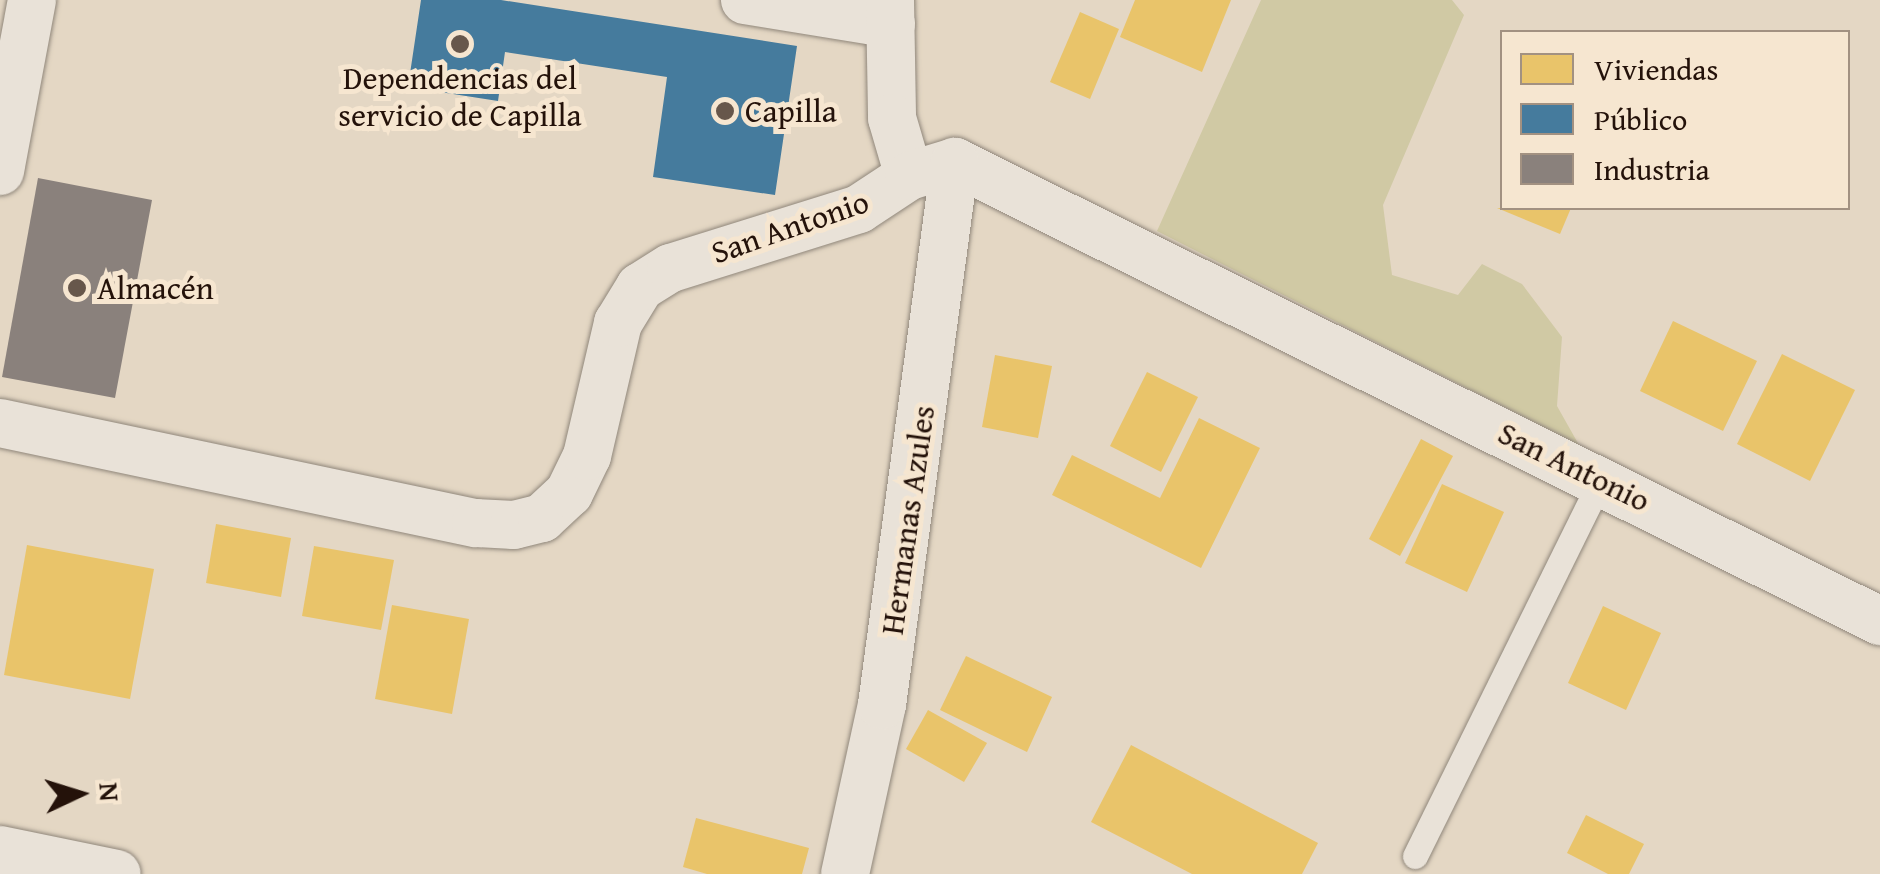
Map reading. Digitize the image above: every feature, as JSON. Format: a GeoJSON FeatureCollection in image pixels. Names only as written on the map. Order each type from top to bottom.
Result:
{"type":"FeatureCollection","features":[{"type":"Feature","properties":{"kind":"street"},"geometry":{"type":"LineString","coordinates":[[0,171],[32,0]]}},
{"type":"Feature","properties":{"kind":"street"},"geometry":{"type":"LineString","coordinates":[[745,0],[891,12],[892,118],[909,176]]}},
{"type":"Feature","properties":{"kind":"street","name":"San Antonio"},"geometry":{"type":"LineString","coordinates":[[0,423],[476,522],[514,525],[542,518],[570,494],[586,456],[618,323],[640,287],[671,268],[858,210],[909,176],[956,162],[1880,621]]}},
{"type":"Feature","properties":{"kind":"street","name":"Hermanas Azules"},"geometry":{"type":"LineString","coordinates":[[844,874],[882,705],[956,162]]}},
{"type":"Feature","properties":{"kind":"street"},"geometry":{"type":"LineString","coordinates":[[0,850],[118,874]]}},
{"type":"Feature","properties":{"kind":"lane"},"geometry":{"type":"LineString","coordinates":[[1415,856],[1601,480]]}},
{"type":"Feature","properties":{"kind":"shaded area"},"geometry":{"type":"Polygon","coordinates":[[[1261,0],[1452,0],[1464,15],[1383,205],[1392,275],[1458,295],[1482,264],[1522,284],[1562,337],[1557,406],[1579,445],[1157,231],[1261,0]]]}},
{"type":"Feature","properties":{"kind":"building: Viviendas"},"geometry":{"type":"Polygon","coordinates":[[[1135,0],[1231,0],[1202,72],[1120,37],[1135,0]]]}},
{"type":"Feature","properties":{"kind":"building: Viviendas"},"geometry":{"type":"Polygon","coordinates":[[[1080,12],[1119,29],[1090,99],[1050,82],[1080,12]]]}},
{"type":"Feature","properties":{"kind":"building: Viviendas"},"geometry":{"type":"Polygon","coordinates":[[[1502,210],[1570,210],[1560,234],[1502,210]]]}},
{"type":"Feature","properties":{"kind":"building: Viviendas"},"geometry":{"type":"Polygon","coordinates":[[[1673,321],[1757,361],[1723,431],[1640,391],[1673,321]]]}},
{"type":"Feature","properties":{"kind":"building: Viviendas"},"geometry":{"type":"Polygon","coordinates":[[[1782,354],[1855,390],[1810,481],[1737,444],[1782,354]]]}},
{"type":"Feature","properties":{"kind":"building: Viviendas"},"geometry":{"type":"Polygon","coordinates":[[[995,355],[1052,366],[1038,438],[982,427],[995,355]]]}},
{"type":"Feature","properties":{"kind":"building: Viviendas"},"geometry":{"type":"Polygon","coordinates":[[[1147,372],[1198,397],[1161,472],[1110,446],[1147,372]]]}},
{"type":"Feature","properties":{"kind":"building: Viviendas"},"geometry":{"type":"Polygon","coordinates":[[[1199,418],[1260,448],[1201,568],[1052,495],[1072,455],[1160,498],[1199,418]]]}},
{"type":"Feature","properties":{"kind":"building: Viviendas"},"geometry":{"type":"Polygon","coordinates":[[[1421,439],[1453,456],[1400,556],[1369,539],[1421,439]]]}},
{"type":"Feature","properties":{"kind":"building: Viviendas"},"geometry":{"type":"Polygon","coordinates":[[[1442,484],[1504,512],[1467,592],[1405,563],[1442,484]]]}},
{"type":"Feature","properties":{"kind":"building: Viviendas"},"geometry":{"type":"Polygon","coordinates":[[[216,524],[291,538],[281,597],[206,583],[216,524]]]}},
{"type":"Feature","properties":{"kind":"building: Viviendas"},"geometry":{"type":"Polygon","coordinates":[[[27,545],[154,569],[130,699],[4,675],[27,545]]]}},
{"type":"Feature","properties":{"kind":"building: Viviendas"},"geometry":{"type":"Polygon","coordinates":[[[314,546],[394,560],[381,630],[302,616],[314,546]]]}},
{"type":"Feature","properties":{"kind":"building: Viviendas"},"geometry":{"type":"Polygon","coordinates":[[[392,605],[469,619],[452,714],[375,699],[392,605]]]}},
{"type":"Feature","properties":{"kind":"building: Viviendas"},"geometry":{"type":"Polygon","coordinates":[[[1603,606],[1661,633],[1626,710],[1568,683],[1603,606]]]}},
{"type":"Feature","properties":{"kind":"building: Viviendas"},"geometry":{"type":"Polygon","coordinates":[[[966,656],[1052,697],[1027,752],[940,710],[966,656]]]}},
{"type":"Feature","properties":{"kind":"building: Viviendas"},"geometry":{"type":"Polygon","coordinates":[[[928,710],[987,743],[964,782],[906,749],[928,710]]]}},
{"type":"Feature","properties":{"kind":"building: Viviendas"},"geometry":{"type":"Polygon","coordinates":[[[1131,745],[1318,843],[1302,874],[1192,874],[1091,822],[1131,745]]]}},
{"type":"Feature","properties":{"kind":"building: Viviendas"},"geometry":{"type":"Polygon","coordinates":[[[1586,815],[1644,844],[1629,874],[1608,874],[1567,853],[1586,815]]]}},
{"type":"Feature","properties":{"kind":"building: Viviendas"},"geometry":{"type":"Polygon","coordinates":[[[696,818],[809,848],[802,874],[707,874],[683,867],[696,818]]]}},
{"type":"Feature","properties":{"kind":"building: Público"},"geometry":{"type":"Polygon","coordinates":[[[421,0],[501,0],[797,46],[775,195],[653,177],[667,77],[505,52],[498,101],[408,87],[421,0]]]}},
{"type":"Feature","properties":{"kind":"building: Industria","name":"Almacén"},"geometry":{"type":"Polygon","coordinates":[[[38,178],[152,200],[115,398],[2,377],[38,178]]]}},
{"type":"Feature","properties":{"kind":"place","name":"Dependencias del servicio de Capilla"},"geometry":{"type":"Point","coordinates":[460,44]}},
{"type":"Feature","properties":{"kind":"place","name":"Capilla"},"geometry":{"type":"Point","coordinates":[725,111]}},
{"type":"Feature","properties":{"kind":"place","name":"Almacén"},"geometry":{"type":"Point","coordinates":[77,288]}}]}
